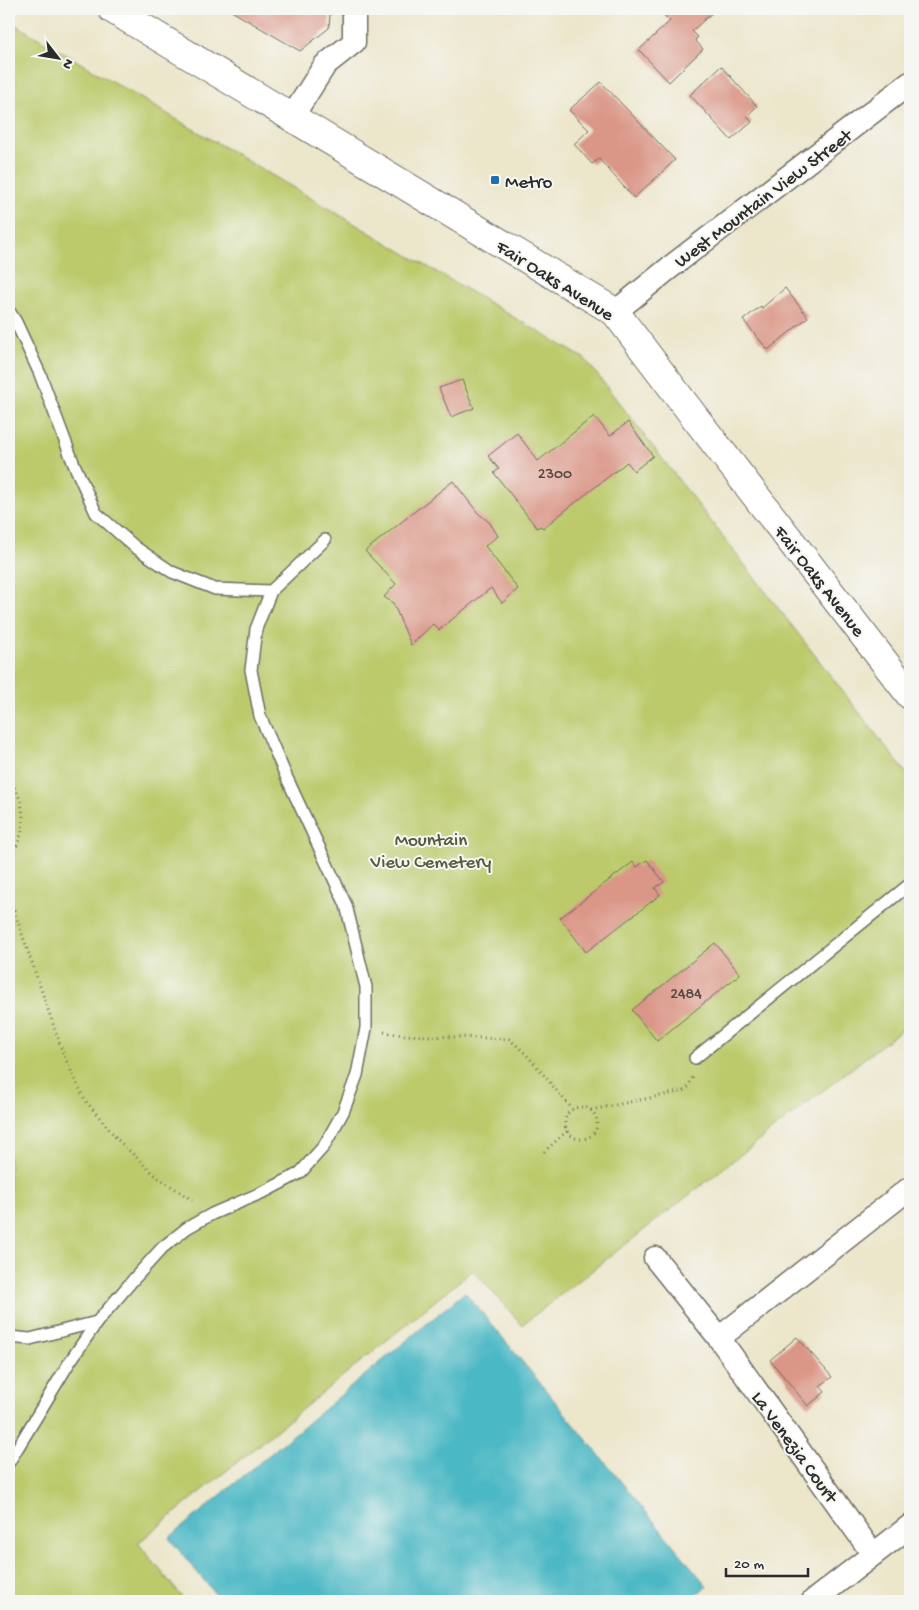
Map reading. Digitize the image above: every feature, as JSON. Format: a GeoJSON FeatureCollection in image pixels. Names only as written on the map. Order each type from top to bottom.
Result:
{"type":"FeatureCollection","features":[{"type":"Feature","properties":{"kind":"main road","name":"Fair Oaks Avenue"},"geometry":{"type":"LineString","coordinates":[[112,9],[615,312],[910,695]]}},
{"type":"Feature","properties":{"kind":"street"},"geometry":{"type":"LineString","coordinates":[[292,117],[325,65],[354,42],[354,11],[352,9]]}},
{"type":"Feature","properties":{"kind":"street","name":"West Mountain View Street"},"geometry":{"type":"LineString","coordinates":[[615,312],[910,83]]}},
{"type":"Feature","properties":{"kind":"street"},"geometry":{"type":"LineString","coordinates":[[719,1338],[910,1188]]}},
{"type":"Feature","properties":{"kind":"street","name":"La Venezia Court"},"geometry":{"type":"LineString","coordinates":[[655,1258],[719,1338],[873,1554]]}},
{"type":"Feature","properties":{"kind":"street"},"geometry":{"type":"LineString","coordinates":[[813,1601],[910,1526]]}},
{"type":"Feature","properties":{"kind":"lane"},"geometry":{"type":"LineString","coordinates":[[9,310],[40,374],[73,462],[96,513],[135,547],[172,572],[215,589],[271,591]]}},
{"type":"Feature","properties":{"kind":"lane"},"geometry":{"type":"LineString","coordinates":[[9,1462],[69,1363],[97,1322],[132,1280],[162,1248],[188,1228],[212,1214],[268,1190],[300,1173],[324,1146],[343,1112],[358,1075],[366,1028],[366,987],[346,905],[260,716],[251,670],[256,629],[271,591],[325,540]]}},
{"type":"Feature","properties":{"kind":"lane"},"geometry":{"type":"LineString","coordinates":[[695,1058],[910,884]]}},
{"type":"Feature","properties":{"kind":"lane"},"geometry":{"type":"LineString","coordinates":[[9,1337],[30,1338],[97,1322]]}},
{"type":"Feature","properties":{"kind":"path"},"geometry":{"type":"LineString","coordinates":[[9,779],[22,802],[24,826],[16,849],[9,858]]}},
{"type":"Feature","properties":{"kind":"path"},"geometry":{"type":"LineString","coordinates":[[9,896],[64,1056],[85,1100],[118,1140],[157,1177],[212,1214]]}},
{"type":"Feature","properties":{"kind":"path"},"geometry":{"type":"LineString","coordinates":[[366,1028],[402,1035],[509,1039],[520,1047],[559,1096],[573,1109]]}},
{"type":"Feature","properties":{"kind":"path"},"geometry":{"type":"LineString","coordinates":[[591,1110],[684,1091],[694,1074],[691,1064],[695,1058]]}},
{"type":"Feature","properties":{"kind":"path"},"geometry":{"type":"LineString","coordinates":[[584,1107],[591,1110],[596,1117],[597,1123],[594,1133],[590,1137],[574,1138],[567,1131],[566,1116],[573,1109],[584,1107]]}},
{"type":"Feature","properties":{"kind":"path"},"geometry":{"type":"LineString","coordinates":[[544,1152],[567,1131]]}},
{"type":"Feature","properties":{"kind":"green space","name":"Mountain View Cemetery"},"geometry":{"type":"Polygon","coordinates":[[[9,21],[585,359],[910,778],[910,1023],[522,1325],[473,1270],[138,1543],[185,1601],[9,1601],[9,21]]]}},
{"type":"Feature","properties":{"kind":"water"},"geometry":{"type":"Polygon","coordinates":[[[465,1292],[707,1586],[688,1601],[221,1601],[169,1538],[465,1292]]]}},
{"type":"Feature","properties":{"kind":"building"},"geometry":{"type":"Polygon","coordinates":[[[228,9],[306,9],[308,11],[310,9],[326,9],[330,14],[329,28],[300,51],[228,9]]]}},
{"type":"Feature","properties":{"kind":"building"},"geometry":{"type":"Polygon","coordinates":[[[668,9],[716,9],[692,31],[698,37],[695,40],[703,49],[669,82],[639,50],[670,21],[663,14],[668,9]]]}},
{"type":"Feature","properties":{"kind":"building"},"geometry":{"type":"Polygon","coordinates":[[[721,66],[757,106],[747,116],[752,122],[731,140],[690,95],[721,66]]]}},
{"type":"Feature","properties":{"kind":"building"},"geometry":{"type":"Polygon","coordinates":[[[601,82],[675,160],[634,198],[599,159],[592,164],[574,144],[589,130],[569,110],[601,82]]]}},
{"type":"Feature","properties":{"kind":"building"},"geometry":{"type":"Polygon","coordinates":[[[785,288],[808,317],[768,350],[743,320],[761,306],[762,308],[785,288]]]}},
{"type":"Feature","properties":{"kind":"building"},"geometry":{"type":"Polygon","coordinates":[[[462,380],[474,408],[451,417],[439,388],[462,380]]]}},
{"type":"Feature","properties":{"kind":"building"},"geometry":{"type":"Polygon","coordinates":[[[594,416],[610,436],[628,422],[653,456],[634,471],[627,462],[543,528],[540,526],[537,528],[494,473],[499,469],[488,456],[517,433],[538,461],[594,416]]]}},
{"type":"Feature","properties":{"kind":"building"},"geometry":{"type":"Polygon","coordinates":[[[453,481],[478,513],[490,523],[498,536],[485,546],[518,589],[502,603],[491,588],[439,630],[433,624],[411,645],[393,603],[384,597],[396,584],[365,551],[453,481]]]}},
{"type":"Feature","properties":{"kind":"building"},"geometry":{"type":"Polygon","coordinates":[[[647,860],[664,882],[655,888],[660,895],[586,952],[560,918],[633,862],[637,867],[647,860]]]}},
{"type":"Feature","properties":{"kind":"building"},"geometry":{"type":"Polygon","coordinates":[[[715,943],[740,974],[657,1041],[632,1010],[715,943]]]}},
{"type":"Feature","properties":{"kind":"building"},"geometry":{"type":"Polygon","coordinates":[[[797,1337],[832,1377],[820,1386],[825,1392],[808,1406],[770,1360],[797,1337]]]}},
{"type":"Feature","properties":{"kind":"place","name":"Metro"},"geometry":{"type":"Point","coordinates":[495,180]}}]}
